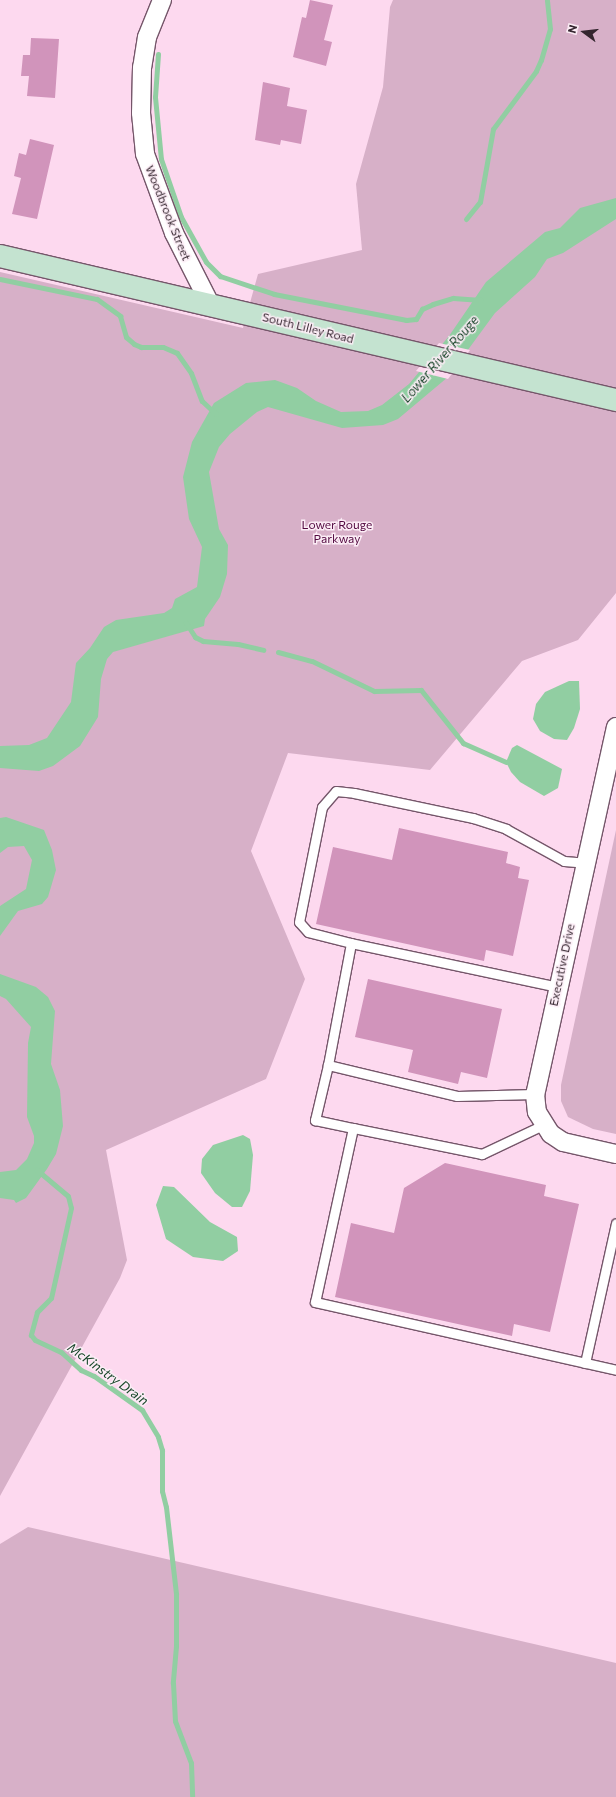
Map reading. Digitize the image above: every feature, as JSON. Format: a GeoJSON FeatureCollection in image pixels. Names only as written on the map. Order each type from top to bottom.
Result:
{"type":"FeatureCollection","features":[{"type":"Feature","properties":{"kind":"street","name":"Woodbrook Street"},"geometry":{"type":"LineString","coordinates":[[162,0],[147,37],[142,67],[141,113],[146,154],[174,233],[210,304]]}},
{"type":"Feature","properties":{"kind":"street","name":"South Lilley Road"},"geometry":{"type":"LineString","coordinates":[[0,256],[616,400]]}},
{"type":"Feature","properties":{"kind":"street","name":"Executive Drive"},"geometry":{"type":"LineString","coordinates":[[543,1125],[537,1112],[535,1094],[616,726]]}},
{"type":"Feature","properties":{"kind":"street"},"geometry":{"type":"LineString","coordinates":[[543,1125],[563,1142],[616,1154]]}},
{"type":"Feature","properties":{"kind":"lane"},"geometry":{"type":"LineString","coordinates":[[558,987],[351,943],[308,932],[299,922],[322,807],[336,791],[354,792],[473,818],[506,828],[564,861],[585,863]]}},
{"type":"Feature","properties":{"kind":"lane"},"geometry":{"type":"LineString","coordinates":[[351,943],[328,1064],[315,1120],[482,1154],[543,1125]]}},
{"type":"Feature","properties":{"kind":"lane"},"geometry":{"type":"LineString","coordinates":[[328,1064],[457,1096],[535,1094]]}},
{"type":"Feature","properties":{"kind":"lane"},"geometry":{"type":"LineString","coordinates":[[353,1128],[315,1302],[616,1370]]}},
{"type":"Feature","properties":{"kind":"lane"},"geometry":{"type":"LineString","coordinates":[[585,1362],[616,1223]]}},
{"type":"Feature","properties":{"kind":"green space","name":"Lower Rouge Parkway"},"geometry":{"type":"Polygon","coordinates":[[[393,0],[616,0],[616,593],[578,640],[522,661],[430,770],[288,753],[251,851],[305,979],[266,1079],[106,1150],[127,1260],[120,1278],[0,1496],[0,272],[243,328],[258,274],[362,250],[356,184],[383,87],[390,7],[393,0]]]}},
{"type":"Feature","properties":{"kind":"green space"},"geometry":{"type":"Polygon","coordinates":[[[616,830],[616,1134],[593,1129],[568,1117],[561,1101],[561,1085],[616,830]]]}},
{"type":"Feature","properties":{"kind":"green space"},"geometry":{"type":"Polygon","coordinates":[[[28,1527],[616,1663],[616,1797],[0,1797],[0,1544],[28,1527]]]}},
{"type":"Feature","properties":{"kind":"water","name":"Lower River Rouge"},"geometry":{"type":"Polygon","coordinates":[[[616,198],[616,219],[563,253],[547,259],[535,277],[495,313],[448,377],[398,419],[383,425],[342,428],[268,407],[257,412],[230,434],[219,447],[209,472],[219,529],[228,545],[227,574],[220,597],[205,619],[204,626],[113,652],[107,659],[101,679],[98,717],[80,746],[53,766],[39,771],[0,768],[0,746],[29,745],[47,738],[71,702],[76,663],[90,648],[104,627],[116,620],[164,613],[172,608],[175,599],[197,587],[202,547],[189,519],[183,477],[192,442],[214,403],[246,383],[275,380],[297,388],[316,401],[341,412],[368,411],[382,405],[409,384],[449,336],[486,282],[545,232],[560,228],[580,208],[616,198]]]}},
{"type":"Feature","properties":{"kind":"water"},"geometry":{"type":"Polygon","coordinates":[[[569,681],[579,681],[580,709],[574,728],[567,740],[554,739],[540,731],[533,719],[536,704],[545,692],[569,681]]]}},
{"type":"Feature","properties":{"kind":"water"},"geometry":{"type":"Polygon","coordinates":[[[517,745],[562,769],[558,788],[544,796],[520,782],[511,772],[506,762],[512,748],[517,745]]]}},
{"type":"Feature","properties":{"kind":"water"},"geometry":{"type":"Polygon","coordinates":[[[6,817],[44,830],[52,850],[56,870],[48,897],[42,904],[18,911],[0,936],[0,906],[26,889],[32,860],[24,846],[8,847],[0,853],[0,818],[6,817]]]}},
{"type":"Feature","properties":{"kind":"water"},"geometry":{"type":"Polygon","coordinates":[[[0,974],[36,987],[48,997],[55,1011],[51,1064],[60,1090],[63,1126],[56,1154],[47,1169],[26,1198],[16,1203],[14,1200],[0,1198],[0,1172],[16,1170],[27,1159],[34,1143],[34,1136],[27,1117],[28,1043],[31,1027],[6,999],[0,996],[0,974]]]}},
{"type":"Feature","properties":{"kind":"water"},"geometry":{"type":"Polygon","coordinates":[[[243,1135],[250,1139],[253,1155],[250,1191],[242,1207],[232,1207],[215,1193],[201,1173],[202,1159],[213,1145],[243,1135]]]}},
{"type":"Feature","properties":{"kind":"water"},"geometry":{"type":"Polygon","coordinates":[[[163,1186],[174,1187],[210,1222],[237,1237],[238,1251],[223,1261],[193,1257],[166,1239],[156,1205],[163,1186]]]}},
{"type":"Feature","properties":{"kind":"pier"},"geometry":{"type":"Polygon","coordinates":[[[439,343],[470,350],[448,379],[416,371],[439,343]]]}},
{"type":"Feature","properties":{"kind":"building"},"geometry":{"type":"Polygon","coordinates":[[[310,0],[333,5],[324,40],[332,42],[326,66],[293,57],[302,17],[306,18],[310,0]]]}},
{"type":"Feature","properties":{"kind":"building"},"geometry":{"type":"Polygon","coordinates":[[[31,38],[59,39],[55,98],[27,96],[29,76],[21,76],[23,55],[30,55],[31,38]]]}},
{"type":"Feature","properties":{"kind":"building"},"geometry":{"type":"Polygon","coordinates":[[[263,82],[290,88],[287,106],[307,110],[301,144],[281,140],[280,145],[255,140],[263,82]]]}},
{"type":"Feature","properties":{"kind":"building"},"geometry":{"type":"Polygon","coordinates":[[[30,139],[54,145],[37,219],[12,214],[21,178],[14,176],[19,153],[26,155],[30,139]]]}},
{"type":"Feature","properties":{"kind":"building"},"geometry":{"type":"Polygon","coordinates":[[[399,828],[508,852],[506,863],[520,867],[518,878],[529,880],[513,956],[486,950],[484,961],[316,924],[333,847],[392,860],[399,828]]]}},
{"type":"Feature","properties":{"kind":"building"},"geometry":{"type":"Polygon","coordinates":[[[368,979],[502,1009],[487,1078],[461,1072],[458,1084],[408,1072],[413,1050],[355,1037],[368,979]]]}},
{"type":"Feature","properties":{"kind":"building"},"geometry":{"type":"Polygon","coordinates":[[[445,1163],[546,1185],[544,1196],[579,1204],[550,1332],[514,1324],[512,1336],[335,1297],[351,1223],[394,1233],[404,1188],[445,1163]]]}},
{"type":"Feature","properties":{"kind":"waterway"},"geometry":{"type":"LineString","coordinates":[[466,219],[480,202],[493,129],[536,71],[541,60],[550,29],[547,0]]}},
{"type":"Feature","properties":{"kind":"waterway"},"geometry":{"type":"LineString","coordinates":[[158,54],[155,97],[161,159],[181,217],[206,262],[220,276],[274,294],[406,320],[416,319],[422,309],[453,298],[481,300]]}},
{"type":"Feature","properties":{"kind":"waterway"},"geometry":{"type":"LineString","coordinates":[[0,279],[97,299],[120,316],[126,337],[134,344],[141,347],[163,347],[177,353],[191,373],[202,401],[216,414]]}},
{"type":"Feature","properties":{"kind":"waterway"},"geometry":{"type":"LineString","coordinates":[[186,623],[195,637],[203,641],[238,644],[263,650]]}},
{"type":"Feature","properties":{"kind":"waterway"},"geometry":{"type":"LineString","coordinates":[[278,652],[312,661],[374,691],[421,690],[463,743],[506,762]]}},
{"type":"Feature","properties":{"kind":"waterway","name":"McKinstry Drain"},"geometry":{"type":"LineString","coordinates":[[37,1170],[68,1196],[71,1208],[51,1298],[37,1312],[31,1335],[35,1340],[61,1352],[81,1370],[94,1376],[142,1410],[158,1437],[162,1450],[162,1491],[166,1507],[176,1594],[176,1646],[173,1683],[175,1721],[191,1763],[192,1797]]}}]}
